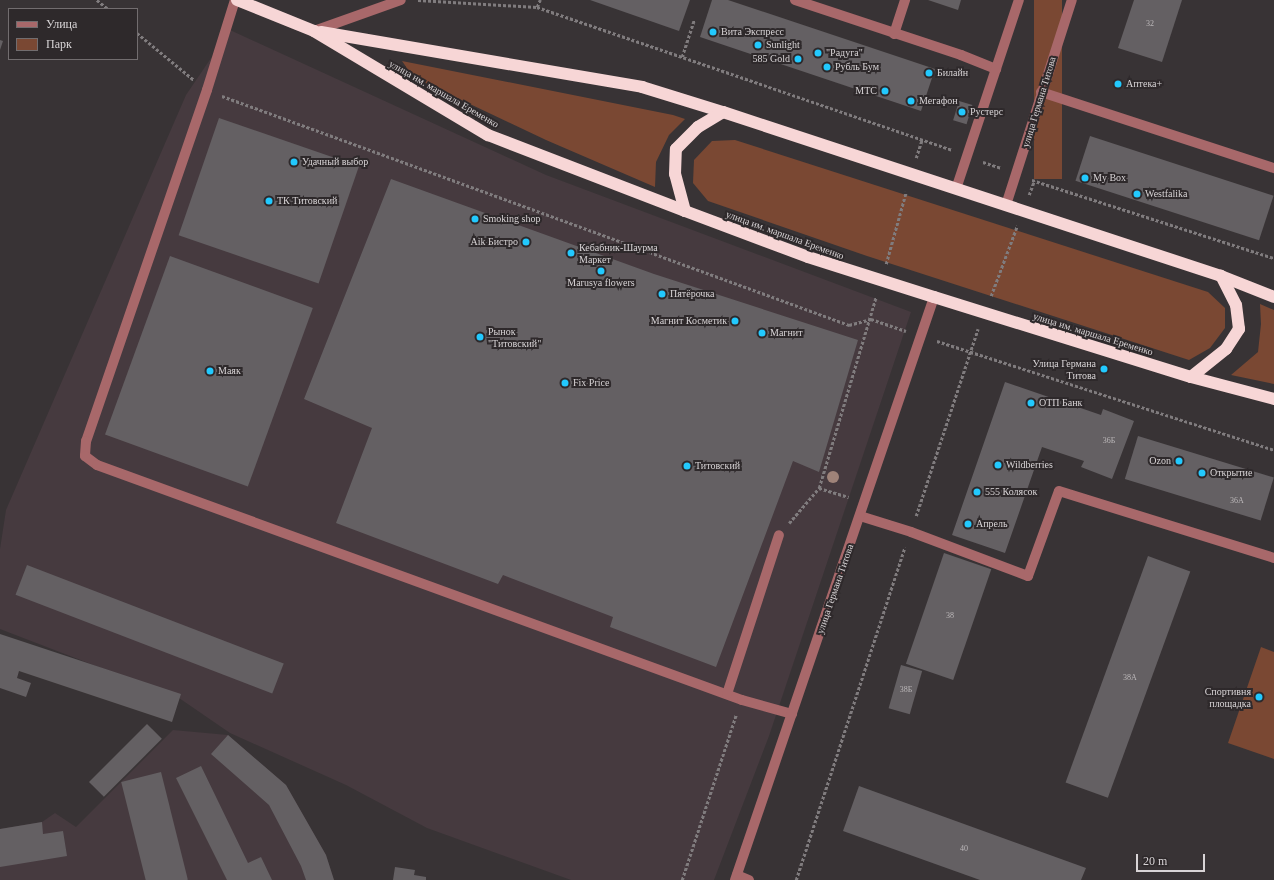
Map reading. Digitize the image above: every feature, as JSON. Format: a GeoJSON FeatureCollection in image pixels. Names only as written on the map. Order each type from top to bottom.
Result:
{"type":"FeatureCollection","features":[{"type":"Feature","properties":{"kind":"highway","name":"улица им. маршала Еременко"},"geometry":{"type":"LineString","coordinates":[[236,0],[314,31],[488,135],[685,211],[808,257],[1191,377],[1274,399]]}},
{"type":"Feature","properties":{"kind":"highway","name":"улица им. маршала Еременко"},"geometry":{"type":"LineString","coordinates":[[314,31],[642,87],[911,173],[1221,276],[1274,297]]}},
{"type":"Feature","properties":{"kind":"highway"},"geometry":{"type":"LineString","coordinates":[[685,211],[675,174],[676,149],[698,127],[723,112]]}},
{"type":"Feature","properties":{"kind":"highway"},"geometry":{"type":"LineString","coordinates":[[1191,377],[1226,349],[1239,329],[1236,305],[1221,276]]}},
{"type":"Feature","properties":{"kind":"street"},"geometry":{"type":"LineString","coordinates":[[236,0],[86,441],[85,456],[97,465],[104,468],[742,700],[792,714]]}},
{"type":"Feature","properties":{"kind":"street"},"geometry":{"type":"LineString","coordinates":[[314,31],[401,0]]}},
{"type":"Feature","properties":{"kind":"street"},"geometry":{"type":"LineString","coordinates":[[795,0],[962,56],[996,69]]}},
{"type":"Feature","properties":{"kind":"street"},"geometry":{"type":"LineString","coordinates":[[894,34],[905,0]]}},
{"type":"Feature","properties":{"kind":"street"},"geometry":{"type":"LineString","coordinates":[[956,189],[1019,0]]}},
{"type":"Feature","properties":{"kind":"street","name":"улица Германа Титова"},"geometry":{"type":"LineString","coordinates":[[1006,205],[1041,92],[1072,0]]}},
{"type":"Feature","properties":{"kind":"street"},"geometry":{"type":"LineString","coordinates":[[1041,92],[1274,168]]}},
{"type":"Feature","properties":{"kind":"street","name":"улица Германа Титова"},"geometry":{"type":"LineString","coordinates":[[736,878],[934,297]]}},
{"type":"Feature","properties":{"kind":"street"},"geometry":{"type":"LineString","coordinates":[[860,516],[911,532],[1028,576],[1059,491],[1274,558]]}},
{"type":"Feature","properties":{"kind":"street"},"geometry":{"type":"LineString","coordinates":[[727,694],[779,536]]}},
{"type":"Feature","properties":{"kind":"street"},"geometry":{"type":"LineString","coordinates":[[736,878],[749,880]]}},
{"type":"Feature","properties":{"kind":"path"},"geometry":{"type":"LineString","coordinates":[[97,0],[107,8]]}},
{"type":"Feature","properties":{"kind":"path"},"geometry":{"type":"LineString","coordinates":[[411,0],[537,7],[968,156],[1034,181],[1274,258]]}},
{"type":"Feature","properties":{"kind":"path"},"geometry":{"type":"LineString","coordinates":[[537,7],[540,0]]}},
{"type":"Feature","properties":{"kind":"path"},"geometry":{"type":"LineString","coordinates":[[682,57],[694,20]]}},
{"type":"Feature","properties":{"kind":"path"},"geometry":{"type":"LineString","coordinates":[[138,34],[206,90],[849,325],[871,319],[1274,450]]}},
{"type":"Feature","properties":{"kind":"path"},"geometry":{"type":"LineString","coordinates":[[779,536],[819,488],[871,319],[911,173],[922,140]]}},
{"type":"Feature","properties":{"kind":"path"},"geometry":{"type":"LineString","coordinates":[[796,880],[970,352],[1034,181]]}},
{"type":"Feature","properties":{"kind":"path"},"geometry":{"type":"LineString","coordinates":[[682,880],[742,700]]}},
{"type":"Feature","properties":{"kind":"shaded area"},"geometry":{"type":"Polygon","coordinates":[[[230,30],[546,175],[911,312],[769,736],[714,880],[571,880],[427,828],[346,785],[230,733],[179,698],[0,629],[0,549],[6,510],[186,95],[230,30]]]}},
{"type":"Feature","properties":{"kind":"shaded area"},"geometry":{"type":"Polygon","coordinates":[[[173,730],[228,735],[286,785],[326,855],[334,880],[0,880],[0,829],[42,822],[55,813],[76,827],[173,730]]]}},
{"type":"Feature","properties":{"kind":"green space"},"geometry":{"type":"Polygon","coordinates":[[[1034,0],[1062,0],[1062,179],[1034,179],[1034,0]]]}},
{"type":"Feature","properties":{"kind":"green space"},"geometry":{"type":"Polygon","coordinates":[[[402,61],[673,115],[685,119],[669,135],[656,162],[655,187],[546,140],[413,77],[402,61]]]}},
{"type":"Feature","properties":{"kind":"green space"},"geometry":{"type":"Polygon","coordinates":[[[735,140],[1208,292],[1225,308],[1225,328],[1210,348],[1189,360],[867,256],[708,201],[693,183],[694,160],[712,141],[735,140]]]}},
{"type":"Feature","properties":{"kind":"green space"},"geometry":{"type":"Polygon","coordinates":[[[1260,304],[1274,310],[1274,384],[1231,375],[1258,352],[1261,324],[1260,304]]]}},
{"type":"Feature","properties":{"kind":"green space","name":"Спортивня площадка"},"geometry":{"type":"Polygon","coordinates":[[[1261,647],[1274,652],[1274,759],[1228,743],[1261,647]]]}},
{"type":"Feature","properties":{"kind":"building"},"geometry":{"type":"Polygon","coordinates":[[[590,0],[690,0],[679,31],[590,0]]]}},
{"type":"Feature","properties":{"kind":"building","name":"\"Радуга\""},"geometry":{"type":"Polygon","coordinates":[[[712,0],[728,0],[935,69],[921,111],[700,37],[712,0]]]}},
{"type":"Feature","properties":{"kind":"building"},"geometry":{"type":"Polygon","coordinates":[[[928,0],[961,0],[958,10],[928,0]]]}},
{"type":"Feature","properties":{"kind":"building"},"geometry":{"type":"Polygon","coordinates":[[[1134,0],[1182,0],[1162,62],[1118,48],[1134,0]]]}},
{"type":"Feature","properties":{"kind":"building"},"geometry":{"type":"Polygon","coordinates":[[[0,40],[3,41],[0,50],[0,40]]]}},
{"type":"Feature","properties":{"kind":"building","name":"Рустерс"},"geometry":{"type":"Polygon","coordinates":[[[959,101],[972,105],[967,124],[953,120],[959,101]]]}},
{"type":"Feature","properties":{"kind":"building","name":"ТК Титовский"},"geometry":{"type":"Polygon","coordinates":[[[219,118],[359,166],[319,283],[179,235],[219,118]]]}},
{"type":"Feature","properties":{"kind":"building"},"geometry":{"type":"Polygon","coordinates":[[[1090,136],[1274,196],[1259,240],[1075,181],[1090,136]]]}},
{"type":"Feature","properties":{"kind":"building"},"geometry":{"type":"Polygon","coordinates":[[[391,179],[654,274],[858,340],[819,472],[793,461],[716,667],[610,627],[613,617],[503,575],[498,584],[336,523],[372,428],[304,399],[391,179]]]}},
{"type":"Feature","properties":{"kind":"building","name":"Маяк"},"geometry":{"type":"Polygon","coordinates":[[[170,256],[313,308],[248,487],[105,435],[170,256]]]}},
{"type":"Feature","properties":{"kind":"building"},"geometry":{"type":"Polygon","coordinates":[[[1005,382],[1101,415],[1103,409],[1134,421],[1112,479],[1081,467],[1084,461],[1042,447],[1005,553],[952,535],[1005,382]]]}},
{"type":"Feature","properties":{"kind":"building"},"geometry":{"type":"Polygon","coordinates":[[[1138,436],[1274,478],[1261,521],[1125,479],[1138,436]]]}},
{"type":"Feature","properties":{"kind":"building"},"geometry":{"type":"Polygon","coordinates":[[[944,553],[991,569],[953,680],[906,664],[944,553]]]}},
{"type":"Feature","properties":{"kind":"building"},"geometry":{"type":"Polygon","coordinates":[[[1148,556],[1190,571],[1108,798],[1066,782],[1148,556]]]}},
{"type":"Feature","properties":{"kind":"building"},"geometry":{"type":"Polygon","coordinates":[[[27,565],[284,664],[272,693],[16,595],[27,565]]]}},
{"type":"Feature","properties":{"kind":"building"},"geometry":{"type":"Polygon","coordinates":[[[0,634],[181,694],[172,722],[19,671],[17,678],[31,683],[26,697],[0,688],[0,634]]]}},
{"type":"Feature","properties":{"kind":"building"},"geometry":{"type":"Polygon","coordinates":[[[901,665],[922,671],[910,714],[889,708],[901,665]]]}},
{"type":"Feature","properties":{"kind":"building"},"geometry":{"type":"Polygon","coordinates":[[[147,724],[162,739],[104,797],[89,782],[147,724]]]}},
{"type":"Feature","properties":{"kind":"building"},"geometry":{"type":"Polygon","coordinates":[[[228,735],[286,785],[326,855],[334,880],[306,880],[301,866],[269,805],[211,754],[228,735]]]}},
{"type":"Feature","properties":{"kind":"building"},"geometry":{"type":"Polygon","coordinates":[[[201,766],[248,863],[261,857],[272,880],[227,880],[176,778],[201,766]]]}},
{"type":"Feature","properties":{"kind":"building"},"geometry":{"type":"Polygon","coordinates":[[[161,772],[188,880],[146,880],[121,782],[161,772]]]}},
{"type":"Feature","properties":{"kind":"building"},"geometry":{"type":"Polygon","coordinates":[[[859,786],[1086,868],[1081,880],[980,880],[843,831],[859,786]]]}},
{"type":"Feature","properties":{"kind":"building"},"geometry":{"type":"Polygon","coordinates":[[[42,822],[43,834],[63,831],[67,856],[0,867],[0,829],[42,822]]]}},
{"type":"Feature","properties":{"kind":"building"},"geometry":{"type":"Polygon","coordinates":[[[395,867],[415,870],[414,875],[426,877],[426,880],[393,880],[395,867]]]}},
{"type":"Feature","properties":{"kind":"place","name":"Вита Экспресс"},"geometry":{"type":"Point","coordinates":[713,32]}},
{"type":"Feature","properties":{"kind":"place","name":"Sunlight"},"geometry":{"type":"Point","coordinates":[758,45]}},
{"type":"Feature","properties":{"kind":"place","name":"\"Радуга\""},"geometry":{"type":"Point","coordinates":[818,53]}},
{"type":"Feature","properties":{"kind":"place","name":"585 Gold"},"geometry":{"type":"Point","coordinates":[798,59]}},
{"type":"Feature","properties":{"kind":"place","name":"Рубль Бум"},"geometry":{"type":"Point","coordinates":[827,67]}},
{"type":"Feature","properties":{"kind":"place","name":"Билайн"},"geometry":{"type":"Point","coordinates":[929,73]}},
{"type":"Feature","properties":{"kind":"place","name":"Аптека+"},"geometry":{"type":"Point","coordinates":[1118,84]}},
{"type":"Feature","properties":{"kind":"place","name":"МТС"},"geometry":{"type":"Point","coordinates":[885,91]}},
{"type":"Feature","properties":{"kind":"place","name":"Мегафон"},"geometry":{"type":"Point","coordinates":[911,101]}},
{"type":"Feature","properties":{"kind":"place","name":"Рустерс"},"geometry":{"type":"Point","coordinates":[962,112]}},
{"type":"Feature","properties":{"kind":"place","name":"Удачный выбор"},"geometry":{"type":"Point","coordinates":[294,162]}},
{"type":"Feature","properties":{"kind":"place","name":"My Box"},"geometry":{"type":"Point","coordinates":[1085,178]}},
{"type":"Feature","properties":{"kind":"place","name":"Westfalika"},"geometry":{"type":"Point","coordinates":[1137,194]}},
{"type":"Feature","properties":{"kind":"place","name":"ТК Титовский"},"geometry":{"type":"Point","coordinates":[269,201]}},
{"type":"Feature","properties":{"kind":"place","name":"Smoking shop"},"geometry":{"type":"Point","coordinates":[475,219]}},
{"type":"Feature","properties":{"kind":"place","name":"Aik Бистро"},"geometry":{"type":"Point","coordinates":[526,242]}},
{"type":"Feature","properties":{"kind":"place","name":"Кебабник-Шаурма Маркет"},"geometry":{"type":"Point","coordinates":[571,253]}},
{"type":"Feature","properties":{"kind":"place","name":"Marusya flowers"},"geometry":{"type":"Point","coordinates":[601,271]}},
{"type":"Feature","properties":{"kind":"place","name":"Пятёрочка"},"geometry":{"type":"Point","coordinates":[662,294]}},
{"type":"Feature","properties":{"kind":"place","name":"Магнит Косметик"},"geometry":{"type":"Point","coordinates":[735,321]}},
{"type":"Feature","properties":{"kind":"place","name":"Магнит"},"geometry":{"type":"Point","coordinates":[762,333]}},
{"type":"Feature","properties":{"kind":"place","name":"Рынок \"Титовский\""},"geometry":{"type":"Point","coordinates":[480,337]}},
{"type":"Feature","properties":{"kind":"place","name":"Улица Германа Титова"},"geometry":{"type":"Point","coordinates":[1104,369]}},
{"type":"Feature","properties":{"kind":"place","name":"Маяк"},"geometry":{"type":"Point","coordinates":[210,371]}},
{"type":"Feature","properties":{"kind":"place","name":"Fix Price"},"geometry":{"type":"Point","coordinates":[565,383]}},
{"type":"Feature","properties":{"kind":"place","name":"ОТП Банк"},"geometry":{"type":"Point","coordinates":[1031,403]}},
{"type":"Feature","properties":{"kind":"place","name":"Ozon"},"geometry":{"type":"Point","coordinates":[1179,461]}},
{"type":"Feature","properties":{"kind":"place","name":"Wildberries"},"geometry":{"type":"Point","coordinates":[998,465]}},
{"type":"Feature","properties":{"kind":"place","name":"Титовский"},"geometry":{"type":"Point","coordinates":[687,466]}},
{"type":"Feature","properties":{"kind":"place","name":"Открытие"},"geometry":{"type":"Point","coordinates":[1202,473]}},
{"type":"Feature","properties":{"kind":"place","name":"555 Колясок"},"geometry":{"type":"Point","coordinates":[977,492]}},
{"type":"Feature","properties":{"kind":"place","name":"Апрель"},"geometry":{"type":"Point","coordinates":[968,524]}},
{"type":"Feature","properties":{"kind":"place","name":"Спортивня площадка"},"geometry":{"type":"Point","coordinates":[1259,697]}}]}
